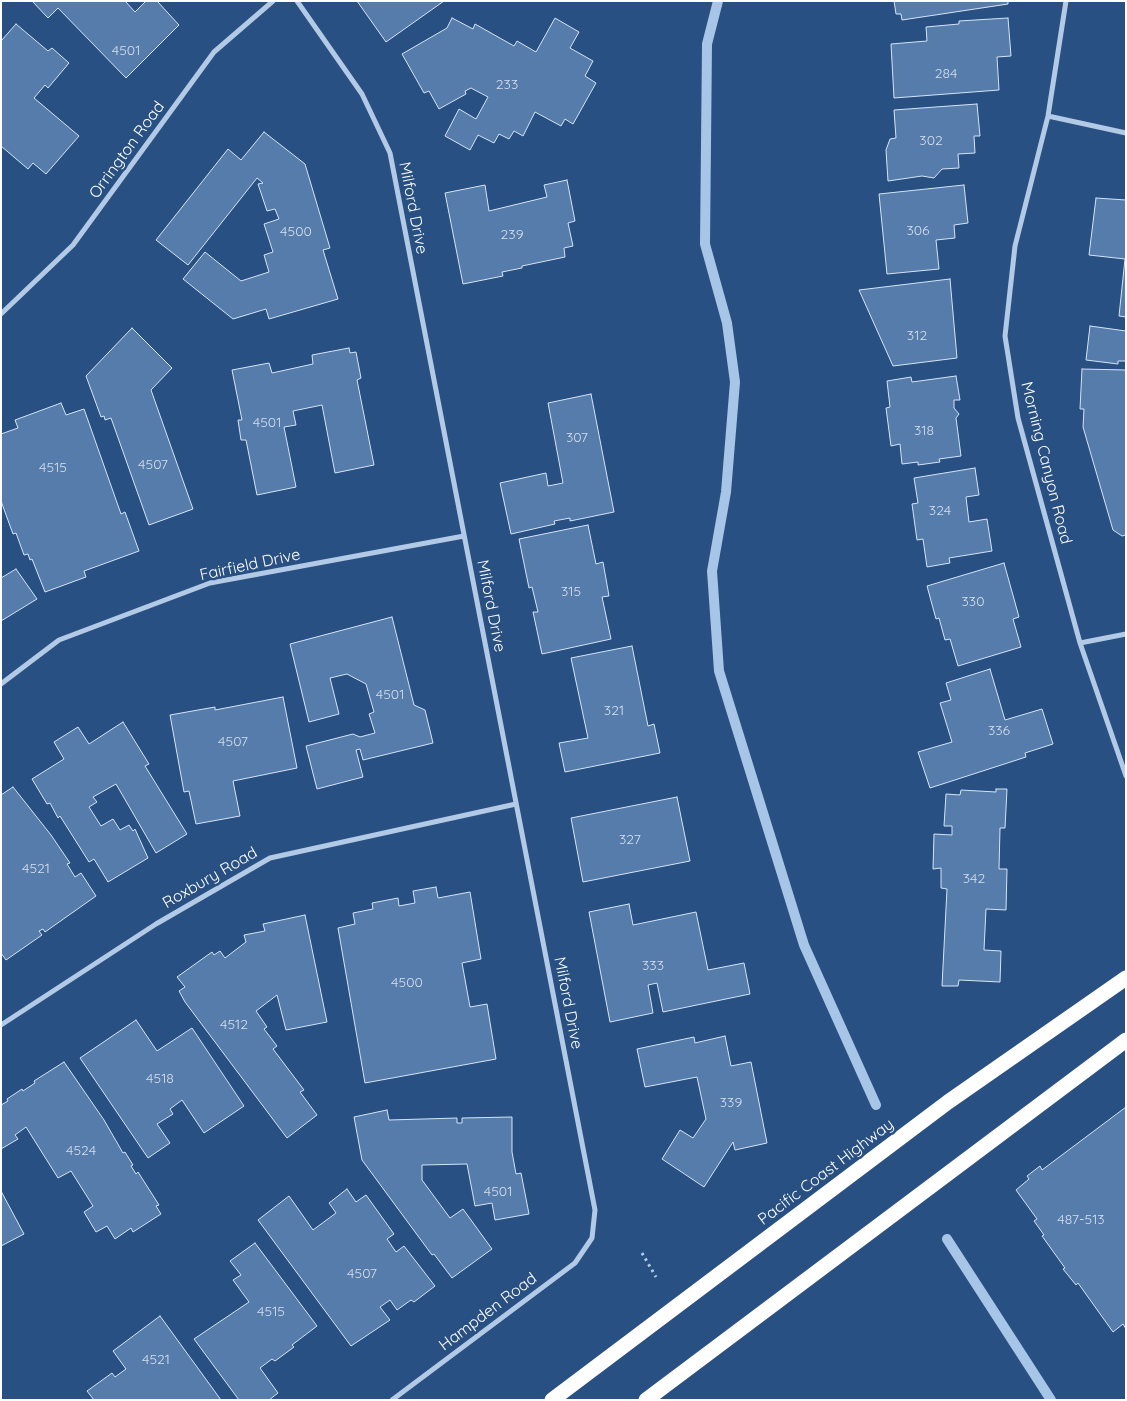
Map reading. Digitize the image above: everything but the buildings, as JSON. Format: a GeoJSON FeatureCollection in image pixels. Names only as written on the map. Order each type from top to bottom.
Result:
{"type":"FeatureCollection","features":[{"type":"Feature","properties":{"kind":"highway","name":"Pacific Coast Highway"},"geometry":{"type":"LineString","coordinates":[[552,1400],[948,1102],[1126,978]]}},
{"type":"Feature","properties":{"kind":"highway"},"geometry":{"type":"LineString","coordinates":[[646,1400],[827,1262],[1126,1040]]}},
{"type":"Feature","properties":{"kind":"street","name":"Orrington Road"},"geometry":{"type":"LineString","coordinates":[[1,314],[73,244],[214,52],[273,1]]}},
{"type":"Feature","properties":{"kind":"street","name":"Milford Drive"},"geometry":{"type":"LineString","coordinates":[[297,1],[362,94],[390,153],[595,1210],[592,1238]]}},
{"type":"Feature","properties":{"kind":"street","name":"Morning Canyon Road"},"geometry":{"type":"LineString","coordinates":[[1066,1],[1048,116],[1015,246],[1004,336],[1018,418],[1080,643],[1126,776]]}},
{"type":"Feature","properties":{"kind":"street"},"geometry":{"type":"LineString","coordinates":[[1048,116],[1126,133]]}},
{"type":"Feature","properties":{"kind":"street","name":"Fairfield Drive"},"geometry":{"type":"LineString","coordinates":[[1,684],[59,640],[210,583],[464,536]]}},
{"type":"Feature","properties":{"kind":"street"},"geometry":{"type":"LineString","coordinates":[[1080,643],[1126,634]]}},
{"type":"Feature","properties":{"kind":"street","name":"Roxbury Road"},"geometry":{"type":"LineString","coordinates":[[1,1025],[156,924],[270,858],[516,804]]}},
{"type":"Feature","properties":{"kind":"street","name":"Hampden Road"},"geometry":{"type":"LineString","coordinates":[[392,1400],[576,1263],[592,1238]]}},
{"type":"Feature","properties":{"kind":"path"},"geometry":{"type":"LineString","coordinates":[[642,1253],[656,1276]]}},
{"type":"Feature","properties":{"kind":"waterway"},"geometry":{"type":"LineString","coordinates":[[718,1],[707,44],[705,244],[727,323],[735,382],[726,492],[712,571],[719,671],[804,945],[876,1105]]}},
{"type":"Feature","properties":{"kind":"waterway"},"geometry":{"type":"LineString","coordinates":[[947,1239],[1051,1400]]}}]}
